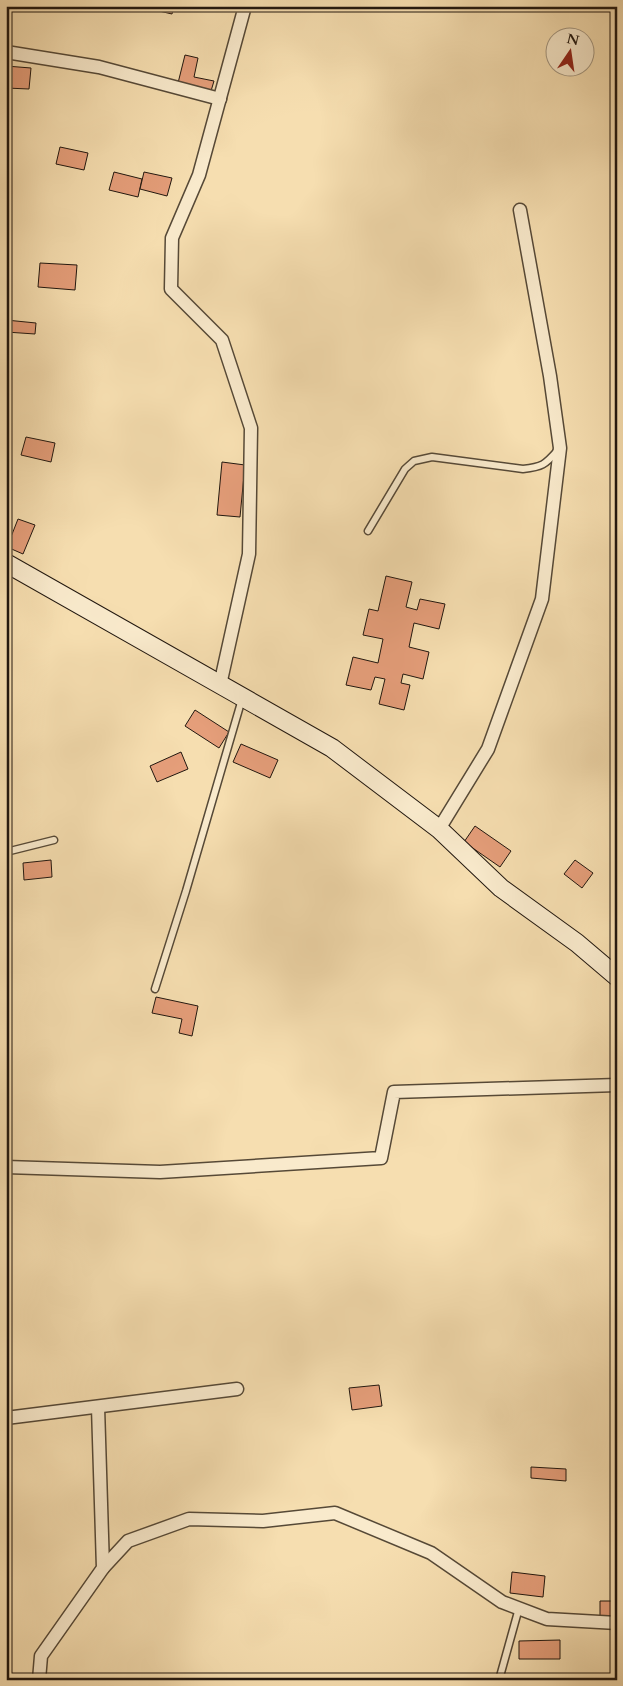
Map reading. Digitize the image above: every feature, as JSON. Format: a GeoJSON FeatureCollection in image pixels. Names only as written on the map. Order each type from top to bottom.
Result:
{"type":"FeatureCollection","features":[{"type":"Feature","properties":{"kind":"street"},"geometry":{"type":"LineString","coordinates":[[220,685],[248,554],[251,428],[222,340],[171,289],[172,238],[199,175],[245,6]]}},
{"type":"Feature","properties":{"kind":"street"},"geometry":{"type":"LineString","coordinates":[[6,52],[99,67],[220,99]]}},
{"type":"Feature","properties":{"kind":"street"},"geometry":{"type":"LineString","coordinates":[[440,829],[488,749],[542,599],[560,448],[550,376],[520,210]]}},
{"type":"Feature","properties":{"kind":"street"},"geometry":{"type":"LineString","coordinates":[[6,564],[332,748],[440,829],[501,888],[577,943],[617,977]]}},
{"type":"Feature","properties":{"kind":"street"},"geometry":{"type":"LineString","coordinates":[[6,1167],[160,1172],[381,1158],[394,1092],[617,1085]]}},
{"type":"Feature","properties":{"kind":"street"},"geometry":{"type":"LineString","coordinates":[[6,1418],[237,1389]]}},
{"type":"Feature","properties":{"kind":"street"},"geometry":{"type":"LineString","coordinates":[[98,1407],[103,1568]]}},
{"type":"Feature","properties":{"kind":"street"},"geometry":{"type":"LineString","coordinates":[[38,1680],[41,1656],[103,1568],[128,1541],[189,1519],[263,1521],[335,1513],[431,1553],[502,1602],[547,1619],[617,1623]]}},
{"type":"Feature","properties":{"kind":"lane"},"geometry":{"type":"LineString","coordinates":[[368,530],[405,468],[414,461],[432,457],[523,468],[538,468],[547,464],[560,448]]}},
{"type":"Feature","properties":{"kind":"lane"},"geometry":{"type":"LineString","coordinates":[[155,988],[243,698]]}},
{"type":"Feature","properties":{"kind":"lane"},"geometry":{"type":"LineString","coordinates":[[6,852],[54,840]]}},
{"type":"Feature","properties":{"kind":"lane"},"geometry":{"type":"LineString","coordinates":[[499,1680],[519,1608]]}},
{"type":"Feature","properties":{"kind":"building"},"geometry":{"type":"Polygon","coordinates":[[[146,6],[174,6],[172,14],[146,8],[146,6]]]}},
{"type":"Feature","properties":{"kind":"building"},"geometry":{"type":"Polygon","coordinates":[[[185,55],[198,58],[194,77],[214,81],[211,91],[178,83],[185,55]]]}},
{"type":"Feature","properties":{"kind":"building"},"geometry":{"type":"Polygon","coordinates":[[[6,66],[31,68],[29,89],[6,88],[6,66]]]}},
{"type":"Feature","properties":{"kind":"building"},"geometry":{"type":"Polygon","coordinates":[[[60,147],[88,153],[84,170],[56,164],[60,147]]]}},
{"type":"Feature","properties":{"kind":"building"},"geometry":{"type":"Polygon","coordinates":[[[114,172],[142,179],[138,197],[109,190],[114,172]]]}},
{"type":"Feature","properties":{"kind":"building"},"geometry":{"type":"Polygon","coordinates":[[[144,172],[172,178],[167,196],[140,189],[144,172]]]}},
{"type":"Feature","properties":{"kind":"building"},"geometry":{"type":"Polygon","coordinates":[[[40,263],[77,265],[75,290],[38,287],[40,263]]]}},
{"type":"Feature","properties":{"kind":"building"},"geometry":{"type":"Polygon","coordinates":[[[6,320],[36,323],[35,334],[6,332],[6,320]]]}},
{"type":"Feature","properties":{"kind":"building"},"geometry":{"type":"Polygon","coordinates":[[[26,437],[55,443],[51,462],[21,455],[26,437]]]}},
{"type":"Feature","properties":{"kind":"building"},"geometry":{"type":"Polygon","coordinates":[[[222,462],[245,465],[240,517],[217,515],[222,462]]]}},
{"type":"Feature","properties":{"kind":"building"},"geometry":{"type":"Polygon","coordinates":[[[18,519],[35,525],[23,554],[7,547],[18,519]]]}},
{"type":"Feature","properties":{"kind":"building"},"geometry":{"type":"Polygon","coordinates":[[[386,576],[412,582],[406,607],[417,610],[420,599],[445,604],[439,629],[414,623],[409,647],[429,652],[423,679],[403,674],[401,683],[410,685],[404,710],[379,704],[385,679],[375,677],[371,690],[346,685],[353,657],[378,663],[383,639],[363,635],[369,609],[378,611],[386,576]]]}},
{"type":"Feature","properties":{"kind":"building"},"geometry":{"type":"Polygon","coordinates":[[[195,710],[229,732],[219,748],[185,726],[195,710]]]}},
{"type":"Feature","properties":{"kind":"building"},"geometry":{"type":"Polygon","coordinates":[[[241,744],[278,760],[270,778],[233,762],[241,744]]]}},
{"type":"Feature","properties":{"kind":"building"},"geometry":{"type":"Polygon","coordinates":[[[181,752],[188,769],[157,782],[150,766],[181,752]]]}},
{"type":"Feature","properties":{"kind":"building"},"geometry":{"type":"Polygon","coordinates":[[[475,826],[511,851],[500,867],[464,842],[475,826]]]}},
{"type":"Feature","properties":{"kind":"building"},"geometry":{"type":"Polygon","coordinates":[[[51,860],[52,877],[24,880],[23,863],[51,860]]]}},
{"type":"Feature","properties":{"kind":"building"},"geometry":{"type":"Polygon","coordinates":[[[575,860],[593,873],[582,888],[564,874],[575,860]]]}},
{"type":"Feature","properties":{"kind":"building"},"geometry":{"type":"Polygon","coordinates":[[[156,997],[198,1006],[192,1036],[179,1033],[182,1019],[152,1013],[156,997]]]}},
{"type":"Feature","properties":{"kind":"building"},"geometry":{"type":"Polygon","coordinates":[[[379,1385],[382,1406],[352,1410],[349,1388],[379,1385]]]}},
{"type":"Feature","properties":{"kind":"building"},"geometry":{"type":"Polygon","coordinates":[[[531,1467],[566,1469],[566,1481],[531,1478],[531,1467]]]}},
{"type":"Feature","properties":{"kind":"building"},"geometry":{"type":"Polygon","coordinates":[[[512,1572],[545,1576],[543,1597],[510,1593],[512,1572]]]}},
{"type":"Feature","properties":{"kind":"building"},"geometry":{"type":"Polygon","coordinates":[[[600,1601],[617,1601],[617,1619],[600,1620],[600,1601]]]}},
{"type":"Feature","properties":{"kind":"building"},"geometry":{"type":"Polygon","coordinates":[[[560,1640],[560,1659],[519,1659],[519,1641],[560,1640]]]}}]}
